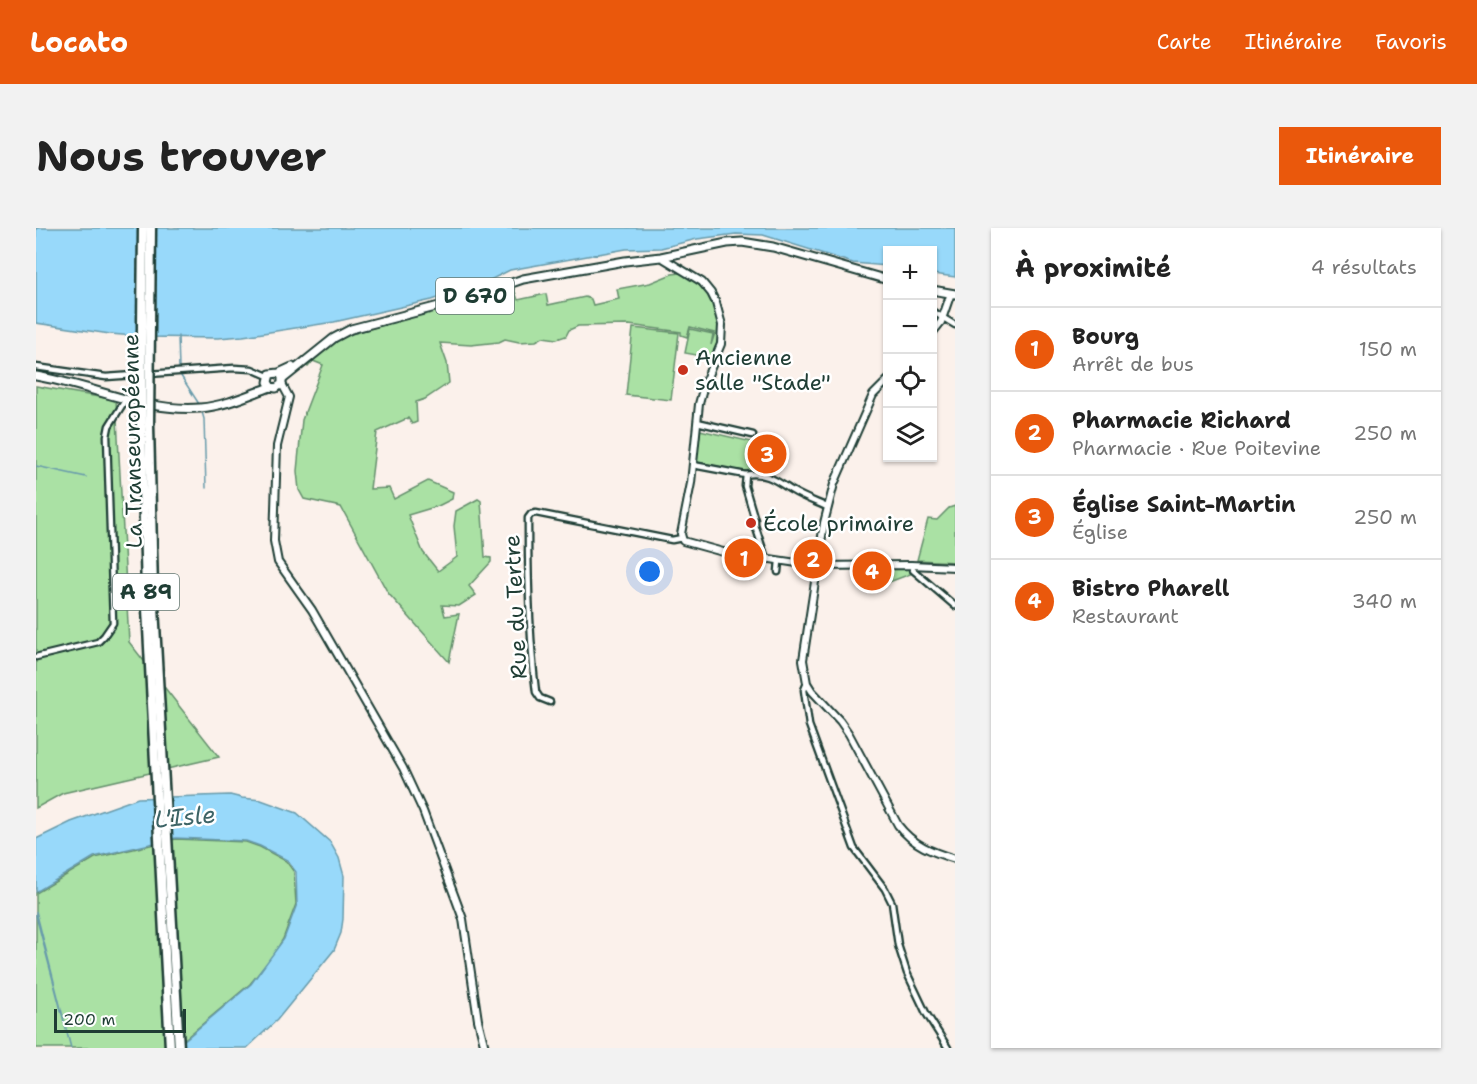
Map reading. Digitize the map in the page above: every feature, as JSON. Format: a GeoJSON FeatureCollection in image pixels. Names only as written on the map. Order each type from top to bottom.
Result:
{"type":"FeatureCollection","features":[{"type":"Feature","properties":{"kind":"highway","name":"La Transeuropéenne"},"geometry":{"type":"LineString","coordinates":[[143,228],[146,590],[164,871],[170,1048]]}},
{"type":"Feature","properties":{"kind":"highway","name":"La Transeuropéenne"},"geometry":{"type":"LineString","coordinates":[[145,425],[151,228]]}},
{"type":"Feature","properties":{"kind":"highway","name":"La Transeuropéenne"},"geometry":{"type":"LineString","coordinates":[[164,871],[179,1048]]}},
{"type":"Feature","properties":{"kind":"main road","name":"D 670"},"geometry":{"type":"LineString","coordinates":[[36,376],[155,405],[188,408],[220,404],[278,382],[333,338],[351,329],[466,299],[523,279],[661,257],[727,243],[742,242],[773,248],[883,279]]}},
{"type":"Feature","properties":{"kind":"main road"},"geometry":{"type":"LineString","coordinates":[[937,291],[953,294]]}},
{"type":"Feature","properties":{"kind":"main road"},"geometry":{"type":"LineString","coordinates":[[272,373],[278,382],[268,378],[272,373]]}},
{"type":"Feature","properties":{"kind":"main road","name":"D 670"},"geometry":{"type":"LineString","coordinates":[[251,394],[268,378]]}},
{"type":"Feature","properties":{"kind":"street"},"geometry":{"type":"LineString","coordinates":[[661,257],[702,282],[711,293],[720,314],[721,344],[705,382],[697,422],[682,538],[687,543],[723,552],[817,567],[911,565],[955,567]]}},
{"type":"Feature","properties":{"kind":"street"},"geometry":{"type":"LineString","coordinates":[[937,327],[953,294]]}},
{"type":"Feature","properties":{"kind":"street"},"geometry":{"type":"LineString","coordinates":[[937,314],[955,325]]}},
{"type":"Feature","properties":{"kind":"street"},"geometry":{"type":"LineString","coordinates":[[36,367],[105,377],[234,368],[252,369],[268,378]]}},
{"type":"Feature","properties":{"kind":"street"},"geometry":{"type":"LineString","coordinates":[[278,382],[288,400],[277,454],[275,557],[312,610],[403,768],[418,800],[463,919],[478,1020],[485,1048]]}},
{"type":"Feature","properties":{"kind":"street"},"geometry":{"type":"LineString","coordinates":[[883,385],[873,395],[845,457],[827,507],[803,651],[803,669],[812,691],[840,720],[849,734],[903,832],[918,845],[934,853],[955,859]]}},
{"type":"Feature","properties":{"kind":"street"},"geometry":{"type":"LineString","coordinates":[[36,657],[98,642],[113,623],[106,436],[109,426],[126,399]]}},
{"type":"Feature","properties":{"kind":"street"},"geometry":{"type":"LineString","coordinates":[[697,422],[753,435]]}},
{"type":"Feature","properties":{"kind":"street"},"geometry":{"type":"LineString","coordinates":[[693,465],[774,478],[791,490],[827,507]]}},
{"type":"Feature","properties":{"kind":"street"},"geometry":{"type":"LineString","coordinates":[[746,475],[745,486],[766,559]]}},
{"type":"Feature","properties":{"kind":"street","name":"Rue du Tertre"},"geometry":{"type":"LineString","coordinates":[[550,702],[540,698],[536,692],[530,646],[528,518],[531,514],[672,540],[682,538]]}},
{"type":"Feature","properties":{"kind":"street"},"geometry":{"type":"LineString","coordinates":[[778,572],[779,561]]}},
{"type":"Feature","properties":{"kind":"street"},"geometry":{"type":"LineString","coordinates":[[911,565],[913,570],[955,606]]}},
{"type":"Feature","properties":{"kind":"street"},"geometry":{"type":"LineString","coordinates":[[807,683],[804,690],[809,725],[854,848],[889,896],[898,945],[907,973],[926,1013],[948,1048]]}},
{"type":"Feature","properties":{"kind":"green space"},"geometry":{"type":"Polygon","coordinates":[[[681,273],[704,290],[717,311],[719,335],[711,363],[707,362],[708,357],[685,353],[690,329],[713,334],[711,345],[715,333],[690,327],[687,337],[681,335],[681,332],[629,325],[578,326],[569,330],[566,336],[557,339],[543,337],[536,341],[519,342],[505,339],[499,342],[471,345],[440,343],[447,363],[449,383],[425,399],[416,402],[417,422],[412,424],[408,418],[377,432],[370,489],[389,488],[394,499],[428,481],[453,492],[452,499],[408,515],[423,552],[438,571],[457,557],[454,526],[456,511],[478,499],[481,501],[485,557],[491,558],[491,562],[469,586],[476,595],[459,606],[442,605],[445,616],[459,614],[449,662],[388,593],[341,507],[304,499],[299,490],[297,471],[302,420],[323,365],[313,361],[308,367],[305,365],[341,337],[468,301],[473,312],[501,301],[499,291],[513,286],[518,300],[546,294],[548,305],[585,297],[591,299],[593,305],[619,299],[617,289],[650,283],[672,274],[681,273]]]}},
{"type":"Feature","properties":{"kind":"green space"},"geometry":{"type":"Polygon","coordinates":[[[633,328],[679,333],[671,400],[626,395],[633,328]]]}},
{"type":"Feature","properties":{"kind":"green space"},"geometry":{"type":"Polygon","coordinates":[[[36,386],[116,400],[129,642],[219,757],[63,793],[36,808],[36,386]]]}},
{"type":"Feature","properties":{"kind":"green space"},"geometry":{"type":"Polygon","coordinates":[[[700,430],[752,442],[755,457],[761,458],[760,472],[746,472],[697,462],[700,430]]]}},
{"type":"Feature","properties":{"kind":"green space"},"geometry":{"type":"Polygon","coordinates":[[[955,506],[955,562],[917,560],[928,519],[937,520],[949,508],[955,506]]]}},
{"type":"Feature","properties":{"kind":"green space"},"geometry":{"type":"Polygon","coordinates":[[[907,568],[913,573],[884,584],[883,569],[907,568]]]}},
{"type":"Feature","properties":{"kind":"green space"},"geometry":{"type":"Polygon","coordinates":[[[176,839],[246,842],[286,861],[294,872],[296,904],[283,939],[272,957],[250,984],[174,1048],[36,1048],[36,893],[95,858],[176,839]]]}},
{"type":"Feature","properties":{"kind":"water"},"geometry":{"type":"Polygon","coordinates":[[[36,228],[955,228],[955,277],[937,275],[937,246],[883,246],[883,266],[853,263],[763,235],[736,234],[697,239],[661,248],[626,249],[510,270],[486,282],[432,300],[334,322],[243,336],[147,337],[36,323],[36,228]]]}},
{"type":"Feature","properties":{"kind":"water","name":"L'Isle"},"geometry":{"type":"Polygon","coordinates":[[[230,795],[261,800],[297,813],[330,842],[339,858],[344,876],[341,933],[334,950],[277,1020],[247,1048],[175,1048],[251,984],[284,939],[297,904],[296,872],[287,860],[246,841],[176,838],[94,857],[36,892],[36,839],[71,822],[138,798],[230,795]]]}},
{"type":"Feature","properties":{"kind":"water"},"geometry":{"type":"Polygon","coordinates":[[[36,911],[71,1048],[36,916],[36,911]]]}},
{"type":"Feature","properties":{"kind":"waterway"},"geometry":{"type":"LineString","coordinates":[[178,336],[179,368]]}},
{"type":"Feature","properties":{"kind":"waterway"},"geometry":{"type":"LineString","coordinates":[[181,376],[199,404]]}},
{"type":"Feature","properties":{"kind":"waterway"},"geometry":{"type":"LineString","coordinates":[[202,412],[206,488]]}},
{"type":"Feature","properties":{"kind":"waterway"},"geometry":{"type":"LineString","coordinates":[[36,466],[86,477]]}},
{"type":"Feature","properties":{"kind":"place","name":"Ancienne salle \"Stade\""},"geometry":{"type":"Point","coordinates":[683,370]}},
{"type":"Feature","properties":{"kind":"place","name":"Église Saint-Martin"},"geometry":{"type":"Point","coordinates":[767,454]}},
{"type":"Feature","properties":{"kind":"place","name":"École primaire"},"geometry":{"type":"Point","coordinates":[751,523]}},
{"type":"Feature","properties":{"kind":"place","name":"Bourg"},"geometry":{"type":"Point","coordinates":[744,558]}},
{"type":"Feature","properties":{"kind":"place","name":"Pharmacie Richard"},"geometry":{"type":"Point","coordinates":[813,559]}},
{"type":"Feature","properties":{"kind":"place","name":"Bistro Pharell"},"geometry":{"type":"Point","coordinates":[872,571]}}]}
